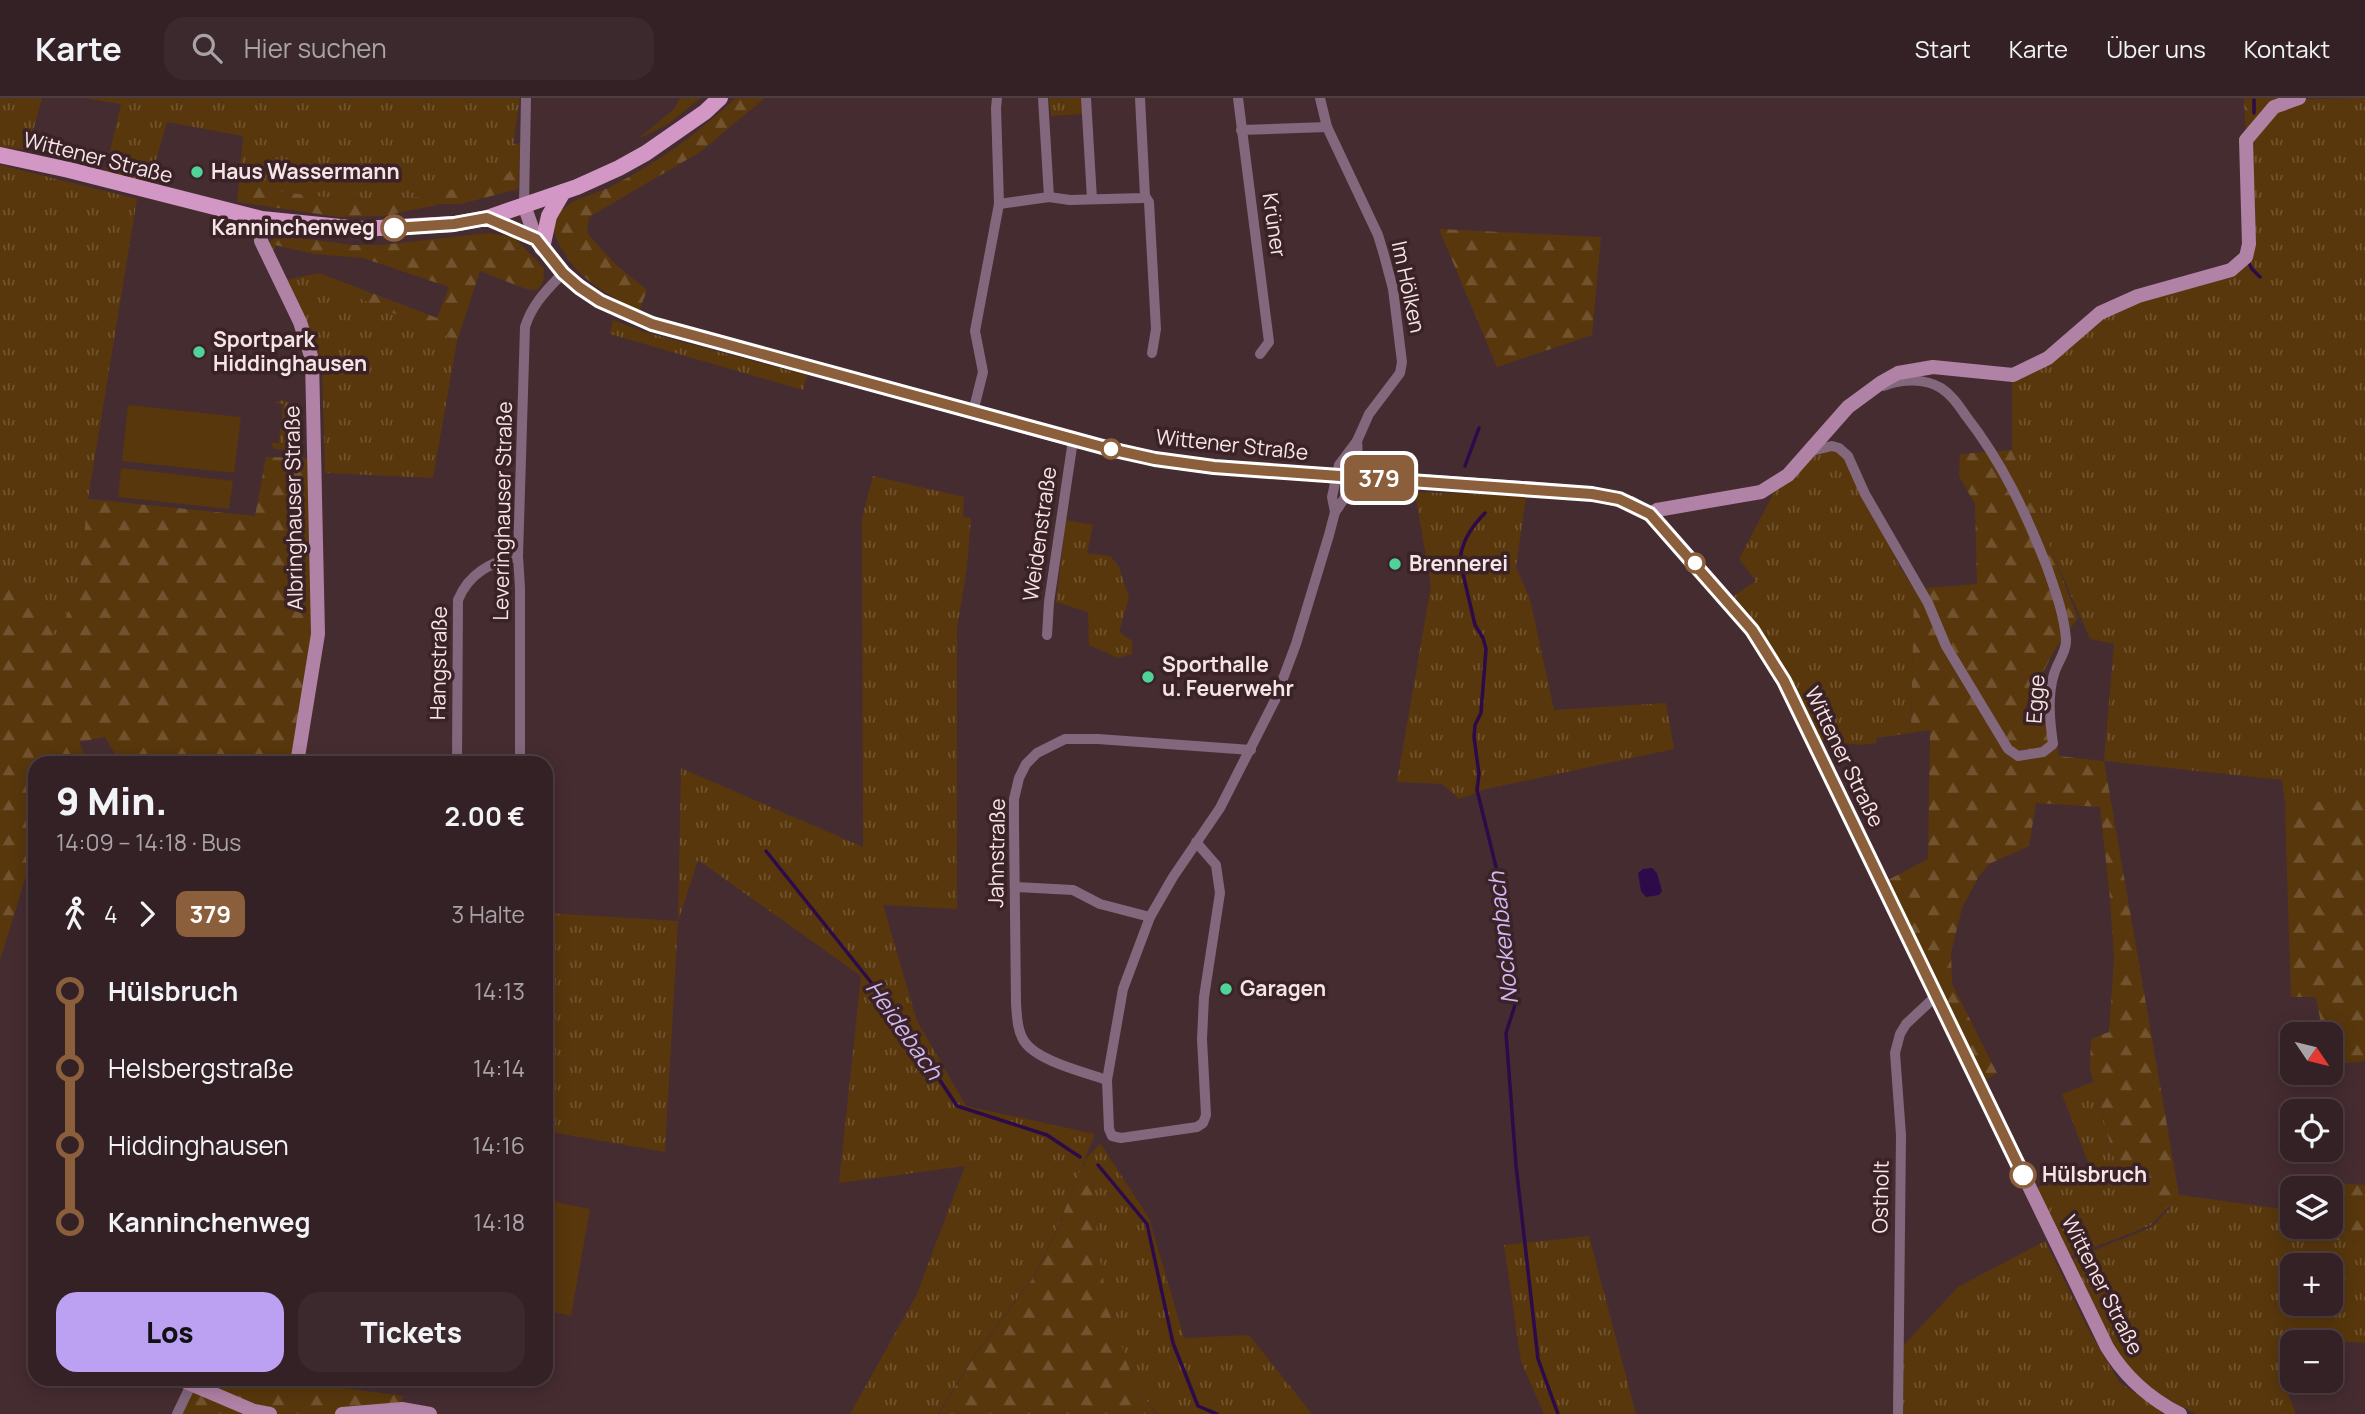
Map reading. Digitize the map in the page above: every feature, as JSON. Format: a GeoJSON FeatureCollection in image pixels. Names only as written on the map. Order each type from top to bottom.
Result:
{"type":"FeatureCollection","features":[{"type":"Feature","properties":{"kind":"main road"},"geometry":{"type":"LineString","coordinates":[[524,205],[609,173],[646,153],[705,112],[720,98]]}},
{"type":"Feature","properties":{"kind":"main road"},"geometry":{"type":"LineString","coordinates":[[1650,514],[1657,510],[1761,492],[1788,475],[1848,407],[1898,373],[1933,367],[2013,375],[2048,358],[2100,313],[2138,296],[2231,271],[2246,257],[2249,244],[2246,140],[2274,107],[2299,98]]}},
{"type":"Feature","properties":{"kind":"main road","name":"Wittener Straße"},"geometry":{"type":"LineString","coordinates":[[0,155],[262,219],[360,229],[454,224],[487,218],[524,205],[539,243],[563,273],[600,301],[652,324],[1073,440],[1182,464],[1592,494],[1619,499],[1650,514],[1752,630],[1784,681],[2090,1315],[2118,1365],[2147,1395],[2180,1414]]}},
{"type":"Feature","properties":{"kind":"main road"},"geometry":{"type":"LineString","coordinates":[[487,218],[539,243],[548,216],[563,192]]}},
{"type":"Feature","properties":{"kind":"main road","name":"Albringhauser Straße"},"geometry":{"type":"LineString","coordinates":[[262,219],[261,241],[300,322],[312,359],[318,634],[298,756]]}},
{"type":"Feature","properties":{"kind":"main road"},"geometry":{"type":"LineString","coordinates":[[195,1386],[254,1411],[270,1414]]}},
{"type":"Feature","properties":{"kind":"main road"},"geometry":{"type":"LineString","coordinates":[[342,1414],[402,1409],[430,1414]]}},
{"type":"Feature","properties":{"kind":"street"},"geometry":{"type":"LineString","coordinates":[[524,205],[526,98]]}},
{"type":"Feature","properties":{"kind":"street"},"geometry":{"type":"LineString","coordinates":[[973,412],[983,372],[975,331],[999,204],[996,152],[998,98]]}},
{"type":"Feature","properties":{"kind":"street"},"geometry":{"type":"LineString","coordinates":[[1044,98],[1049,197]]}},
{"type":"Feature","properties":{"kind":"street"},"geometry":{"type":"LineString","coordinates":[[1086,98],[1092,199]]}},
{"type":"Feature","properties":{"kind":"street"},"geometry":{"type":"LineString","coordinates":[[1140,98],[1156,329],[1152,353]]}},
{"type":"Feature","properties":{"kind":"street","name":"Krüner"},"geometry":{"type":"LineString","coordinates":[[1238,98],[1269,342],[1260,354]]}},
{"type":"Feature","properties":{"kind":"street","name":"Im Hölken"},"geometry":{"type":"LineString","coordinates":[[1320,98],[1328,127],[1378,235],[1393,289],[1402,355],[1400,373],[1369,414],[1357,441],[1342,459],[1335,475]]}},
{"type":"Feature","properties":{"kind":"street"},"geometry":{"type":"LineString","coordinates":[[1241,130],[1328,127]]}},
{"type":"Feature","properties":{"kind":"street"},"geometry":{"type":"LineString","coordinates":[[999,204],[1049,197],[1070,200],[1145,196]]}},
{"type":"Feature","properties":{"kind":"street","name":"Leveringhauser Straße"},"geometry":{"type":"LineString","coordinates":[[520,756],[518,556],[525,327],[534,304],[563,273]]}},
{"type":"Feature","properties":{"kind":"street","name":"Egge"},"geometry":{"type":"LineString","coordinates":[[1807,453],[1832,446],[1848,456],[1872,506],[1928,603],[1946,646],[2008,748],[2018,756],[2043,752],[2053,744],[2051,694],[2053,676],[2067,644],[2064,622],[2031,526],[2004,470],[1954,399],[1941,388],[1911,381],[1892,383],[1861,396]]}},
{"type":"Feature","properties":{"kind":"street","name":"Weidenstraße"},"geometry":{"type":"LineString","coordinates":[[1047,635],[1049,603],[1073,440]]}},
{"type":"Feature","properties":{"kind":"street","name":"Im Hölken"},"geometry":{"type":"LineString","coordinates":[[1335,512],[1345,500],[1358,454],[1357,441]]}},
{"type":"Feature","properties":{"kind":"street"},"geometry":{"type":"LineString","coordinates":[[1196,842],[1216,865],[1220,893],[1204,997],[1202,1039],[1206,1115],[1203,1123],[1197,1127],[1121,1138],[1112,1136],[1109,1129],[1107,1080],[1123,989],[1150,917],[1196,842],[1220,808],[1276,700],[1296,644],[1335,512],[1332,497],[1335,475]]}},
{"type":"Feature","properties":{"kind":"street","name":"Hangstraße"},"geometry":{"type":"LineString","coordinates":[[457,756],[458,600],[463,588],[484,567],[518,556]]}},
{"type":"Feature","properties":{"kind":"street","name":"Jahnstraße"},"geometry":{"type":"LineString","coordinates":[[1107,1080],[1034,1052],[1023,1040],[1018,1027],[1014,799],[1019,778],[1026,764],[1037,754],[1065,739],[1251,750]]}},
{"type":"Feature","properties":{"kind":"street"},"geometry":{"type":"LineString","coordinates":[[1015,887],[1073,890],[1100,904],[1150,917]]}},
{"type":"Feature","properties":{"kind":"street","name":"Ostholt"},"geometry":{"type":"LineString","coordinates":[[1898,1414],[1901,1135],[1895,1053],[1906,1024],[1936,996]]}},
{"type":"Feature","properties":{"kind":"street"},"geometry":{"type":"LineString","coordinates":[[177,1414],[184,1386]]}},
{"type":"Feature","properties":{"kind":"green space"},"geometry":{"type":"Polygon","coordinates":[[[0,98],[42,98],[28,150],[0,147],[0,98]]]}},
{"type":"Feature","properties":{"kind":"green space"},"geometry":{"type":"Polygon","coordinates":[[[83,98],[520,98],[509,173],[426,197],[346,200],[283,192],[239,181],[243,136],[167,122],[149,184],[105,173],[121,104],[83,98]]]}},
{"type":"Feature","properties":{"kind":"green space"},"geometry":{"type":"Polygon","coordinates":[[[680,98],[701,98],[668,124],[638,139],[674,109],[680,98]]]}},
{"type":"Feature","properties":{"kind":"green space"},"geometry":{"type":"Polygon","coordinates":[[[736,98],[765,98],[700,152],[589,217],[587,233],[617,266],[647,290],[639,311],[614,298],[581,274],[564,252],[554,231],[553,224],[559,212],[573,202],[631,176],[663,156],[708,123],[736,98]]]}},
{"type":"Feature","properties":{"kind":"green space"},"geometry":{"type":"Polygon","coordinates":[[[1049,98],[1084,98],[1082,114],[1051,116],[1049,98]]]}},
{"type":"Feature","properties":{"kind":"green space"},"geometry":{"type":"Polygon","coordinates":[[[2244,98],[2293,98],[2246,138],[2244,98]]]}},
{"type":"Feature","properties":{"kind":"green space"},"geometry":{"type":"Polygon","coordinates":[[[2365,98],[2365,789],[2286,811],[2282,780],[2104,761],[2114,644],[2090,639],[2037,517],[2012,450],[2012,379],[2100,318],[2138,300],[2245,263],[2249,141],[2275,109],[2303,99],[2365,98]]]}},
{"type":"Feature","properties":{"kind":"green space"},"geometry":{"type":"Polygon","coordinates":[[[520,143],[518,189],[461,204],[440,204],[384,216],[340,217],[237,202],[239,181],[283,192],[346,200],[426,197],[509,173],[513,144],[520,143]]]}},
{"type":"Feature","properties":{"kind":"green space"},"geometry":{"type":"Polygon","coordinates":[[[0,165],[137,199],[88,499],[78,587],[57,641],[43,611],[0,561],[0,165]]]}},
{"type":"Feature","properties":{"kind":"green space"},"geometry":{"type":"Polygon","coordinates":[[[1439,229],[1601,237],[1592,335],[1497,367],[1439,229]]]}},
{"type":"Feature","properties":{"kind":"green space"},"geometry":{"type":"Polygon","coordinates":[[[489,233],[515,238],[544,269],[543,281],[537,290],[526,289],[480,271],[457,341],[320,281],[319,273],[437,318],[449,287],[363,258],[314,254],[275,245],[273,251],[269,243],[278,235],[352,245],[381,245],[489,233]]]}},
{"type":"Feature","properties":{"kind":"green space"},"geometry":{"type":"Polygon","coordinates":[[[319,273],[321,281],[457,341],[433,478],[325,473],[322,364],[307,324],[285,280],[319,273]]]}},
{"type":"Feature","properties":{"kind":"green space"},"geometry":{"type":"Polygon","coordinates":[[[613,320],[644,332],[807,375],[803,390],[610,334],[613,320]]]}},
{"type":"Feature","properties":{"kind":"green space"},"geometry":{"type":"Polygon","coordinates":[[[280,400],[289,402],[285,450],[274,449],[271,443],[279,443],[283,404],[276,403],[280,400]]]}},
{"type":"Feature","properties":{"kind":"green space"},"geometry":{"type":"Polygon","coordinates":[[[128,405],[241,417],[234,473],[122,461],[128,405]]]}},
{"type":"Feature","properties":{"kind":"green space"},"geometry":{"type":"Polygon","coordinates":[[[1834,450],[1844,457],[1914,589],[1911,733],[1876,738],[1877,743],[1861,745],[1818,740],[1732,597],[1756,581],[1739,559],[1777,487],[1810,455],[1834,450]]]}},
{"type":"Feature","properties":{"kind":"green space"},"geometry":{"type":"Polygon","coordinates":[[[2012,450],[2078,618],[2054,651],[2023,712],[2052,725],[2059,756],[2104,761],[2179,1195],[2170,1208],[2121,1183],[2090,1070],[2091,1039],[2109,1032],[2114,959],[2100,807],[2036,803],[2029,846],[1989,864],[1979,876],[1962,908],[1951,953],[1952,984],[1997,1073],[1984,1081],[1888,880],[1928,859],[1930,730],[1911,733],[1914,589],[1977,584],[1975,504],[1959,476],[1960,454],[2012,450]]]}},
{"type":"Feature","properties":{"kind":"green space"},"geometry":{"type":"Polygon","coordinates":[[[266,457],[310,458],[313,625],[292,756],[116,756],[105,737],[79,742],[85,756],[28,756],[28,870],[0,960],[0,561],[43,611],[57,640],[78,587],[88,499],[255,516],[266,457]]]}},
{"type":"Feature","properties":{"kind":"green space"},"geometry":{"type":"Polygon","coordinates":[[[121,468],[233,481],[229,509],[118,497],[121,468]]]}},
{"type":"Feature","properties":{"kind":"green space"},"geometry":{"type":"Polygon","coordinates":[[[873,476],[964,497],[963,517],[971,518],[967,567],[957,629],[957,909],[883,905],[917,1021],[966,1106],[1095,1134],[1055,1233],[1034,1276],[974,1356],[938,1414],[850,1414],[916,1296],[965,1166],[839,1183],[861,976],[698,860],[678,921],[681,768],[863,847],[862,518],[873,476]]]}},
{"type":"Feature","properties":{"kind":"green space"},"geometry":{"type":"Polygon","coordinates":[[[1415,492],[1526,496],[1516,567],[1530,599],[1554,710],[1666,703],[1674,749],[1486,789],[1459,799],[1442,784],[1397,782],[1431,586],[1415,492]]]}},
{"type":"Feature","properties":{"kind":"green space"},"geometry":{"type":"Polygon","coordinates":[[[1066,520],[1093,525],[1087,553],[1110,556],[1118,565],[1129,597],[1119,632],[1132,641],[1132,654],[1118,658],[1089,645],[1088,612],[1056,602],[1066,520]]]}},
{"type":"Feature","properties":{"kind":"green space"},"geometry":{"type":"Polygon","coordinates":[[[2365,789],[2365,1061],[2343,1064],[2343,1022],[2321,1022],[2316,997],[2291,997],[2285,811],[2365,789]]]}},
{"type":"Feature","properties":{"kind":"green space"},"geometry":{"type":"Polygon","coordinates":[[[553,913],[678,921],[665,1152],[553,1132],[553,913]]]}},
{"type":"Feature","properties":{"kind":"green space"},"geometry":{"type":"Polygon","coordinates":[[[2093,1082],[2121,1183],[2168,1207],[2151,1225],[2069,1257],[2034,1189],[2089,1165],[2062,1094],[2093,1082]]]}},
{"type":"Feature","properties":{"kind":"green space"},"geometry":{"type":"Polygon","coordinates":[[[1100,1143],[1149,1218],[1184,1338],[1249,1335],[1312,1414],[1157,1414],[1136,1387],[1109,1312],[1096,1238],[1097,1201],[1084,1168],[1085,1160],[1100,1143]]]}},
{"type":"Feature","properties":{"kind":"green space"},"geometry":{"type":"Polygon","coordinates":[[[1083,1164],[1097,1201],[1096,1238],[1109,1312],[1136,1387],[1156,1414],[939,1414],[974,1357],[1034,1277],[1055,1234],[1083,1164]]]}},
{"type":"Feature","properties":{"kind":"green space"},"geometry":{"type":"Polygon","coordinates":[[[2343,1184],[2365,1185],[2365,1242],[2325,1239],[2343,1239],[2343,1184]]]}},
{"type":"Feature","properties":{"kind":"green space"},"geometry":{"type":"Polygon","coordinates":[[[2179,1195],[2280,1209],[2280,1239],[2365,1242],[2365,1343],[2343,1341],[2343,1330],[2280,1330],[2280,1393],[2288,1393],[2296,1414],[2196,1414],[2151,1390],[2131,1373],[2114,1346],[2070,1260],[2152,1227],[2179,1195]]]}},
{"type":"Feature","properties":{"kind":"green space"},"geometry":{"type":"Polygon","coordinates":[[[553,1201],[590,1209],[571,1316],[553,1312],[553,1201]]]}},
{"type":"Feature","properties":{"kind":"green space"},"geometry":{"type":"Polygon","coordinates":[[[1589,1236],[1636,1414],[1544,1414],[1521,1361],[1504,1245],[1589,1236]]]}},
{"type":"Feature","properties":{"kind":"green space"},"geometry":{"type":"Polygon","coordinates":[[[2045,1241],[2088,1329],[2120,1383],[2167,1414],[1900,1414],[1902,1347],[1958,1287],[2045,1241]]]}},
{"type":"Feature","properties":{"kind":"green space"},"geometry":{"type":"Polygon","coordinates":[[[189,1386],[330,1386],[403,1396],[400,1406],[378,1414],[180,1414],[189,1386]]]}},
{"type":"Feature","properties":{"kind":"shaded area"},"geometry":{"type":"Polygon","coordinates":[[[1652,868],[1657,873],[1662,891],[1659,895],[1646,897],[1641,891],[1638,873],[1652,868]]]}},
{"type":"Feature","properties":{"kind":"waterway"},"geometry":{"type":"LineString","coordinates":[[2254,100],[2254,113]]}},
{"type":"Feature","properties":{"kind":"waterway"},"geometry":{"type":"LineString","coordinates":[[2249,263],[2260,277]]}},
{"type":"Feature","properties":{"kind":"waterway","name":"Nockenbach"},"geometry":{"type":"LineString","coordinates":[[1465,466],[1479,428]]}},
{"type":"Feature","properties":{"kind":"waterway","name":"Nockenbach"},"geometry":{"type":"LineString","coordinates":[[1485,513],[1468,535],[1462,547],[1460,561],[1475,625],[1486,649],[1481,713],[1475,725],[1474,737],[1479,774],[1477,790],[1498,875],[1515,1005],[1506,1033],[1516,1165],[1538,1359],[1558,1414]]}},
{"type":"Feature","properties":{"kind":"waterway","name":"Heidebach"},"geometry":{"type":"LineString","coordinates":[[766,851],[894,1011],[957,1106],[1047,1135],[1080,1157]]}},
{"type":"Feature","properties":{"kind":"waterway","name":"Heidebach"},"geometry":{"type":"LineString","coordinates":[[1098,1165],[1147,1224],[1173,1343],[1198,1406],[1217,1414]]}},
{"type":"Feature","properties":{"kind":"bus line","name":"379"},"geometry":{"type":"LineString","coordinates":[[394,228],[454,224],[487,218],[536,239],[552,261],[579,287],[600,301],[652,324],[1110,449],[1182,464],[1214,467],[1592,494],[1619,499],[1642,509],[1663,527],[1736,610],[1784,681],[2023,1175]]}},
{"type":"Feature","properties":{"kind":"place","name":"Haus Wassermann"},"geometry":{"type":"Point","coordinates":[197,172]}},
{"type":"Feature","properties":{"kind":"place","name":"Kanninchenweg"},"geometry":{"type":"Point","coordinates":[394,228]}},
{"type":"Feature","properties":{"kind":"place","name":"Sportpark Hiddinghausen"},"geometry":{"type":"Point","coordinates":[199,352]}},
{"type":"Feature","properties":{"kind":"place","name":"Brennerei"},"geometry":{"type":"Point","coordinates":[1395,564]}},
{"type":"Feature","properties":{"kind":"place","name":"Sporthalle u. Feuerwehr"},"geometry":{"type":"Point","coordinates":[1148,677]}},
{"type":"Feature","properties":{"kind":"place","name":"Garagen"},"geometry":{"type":"Point","coordinates":[1226,989]}},
{"type":"Feature","properties":{"kind":"place","name":"Hülsbruch"},"geometry":{"type":"Point","coordinates":[2023,1175]}}]}
